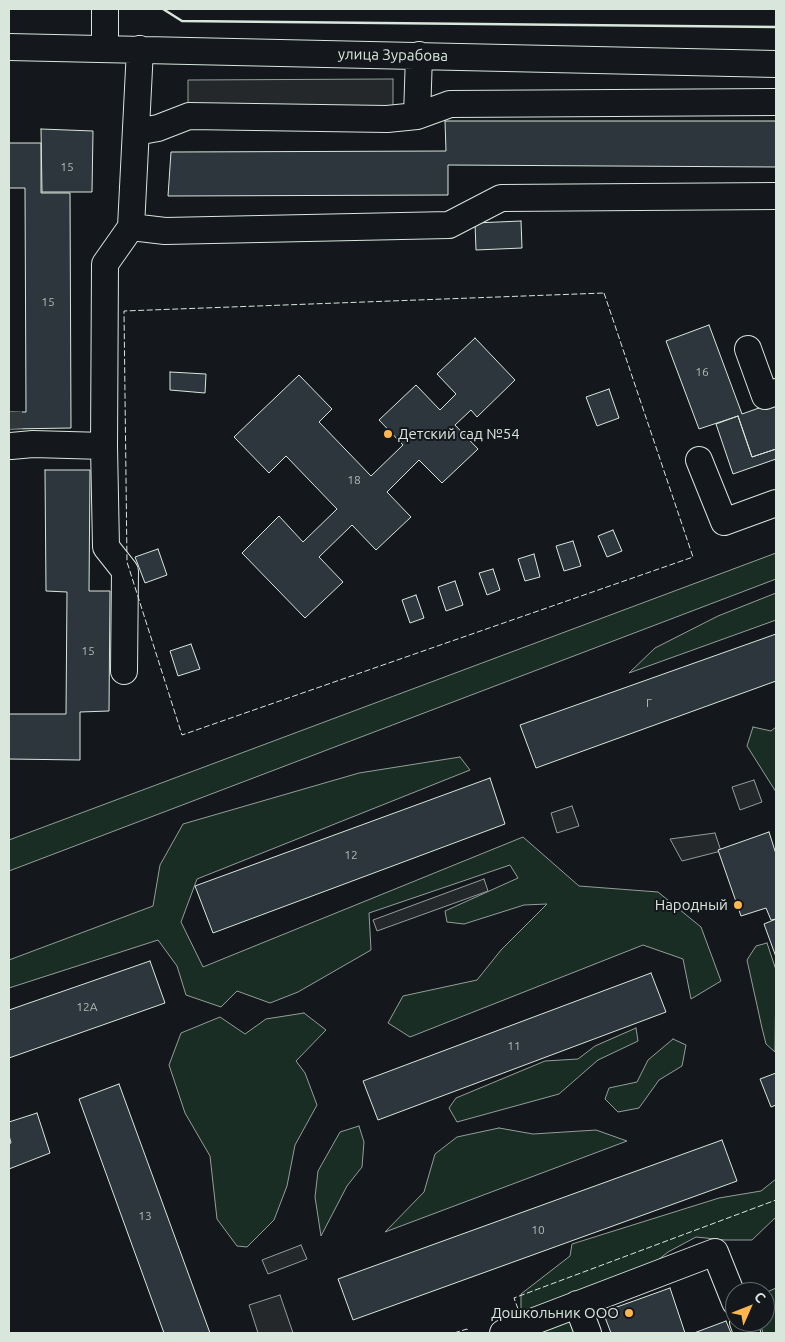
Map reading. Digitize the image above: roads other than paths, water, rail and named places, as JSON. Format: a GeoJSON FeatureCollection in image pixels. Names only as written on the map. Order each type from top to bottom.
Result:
{"type":"FeatureCollection","features":[{"type":"Feature","properties":{"kind":"street"},"geometry":{"type":"LineString","coordinates":[[105,9],[105,48]]}},
{"type":"Feature","properties":{"kind":"street","name":"улица Зурабова"},"geometry":{"type":"LineString","coordinates":[[9,47],[776,64]]}},
{"type":"Feature","properties":{"kind":"street"},"geometry":{"type":"LineString","coordinates":[[124,671],[125,571],[106,547],[104,446],[105,264],[131,226],[140,49]]}},
{"type":"Feature","properties":{"kind":"street"},"geometry":{"type":"LineString","coordinates":[[417,116],[419,55]]}},
{"type":"Feature","properties":{"kind":"street"},"geometry":{"type":"LineString","coordinates":[[136,132],[158,128],[189,116],[387,119],[417,116],[450,104],[776,102]]}},
{"type":"Feature","properties":{"kind":"street"},"geometry":{"type":"LineString","coordinates":[[131,226],[165,232],[449,225],[501,198],[776,196]]}},
{"type":"Feature","properties":{"kind":"street"},"geometry":{"type":"LineString","coordinates":[[748,349],[765,396],[776,392]]}},
{"type":"Feature","properties":{"kind":"street"},"geometry":{"type":"LineString","coordinates":[[11,446],[33,444],[104,446]]}},
{"type":"Feature","properties":{"kind":"street"},"geometry":{"type":"LineString","coordinates":[[699,460],[724,522],[776,503]]}},
{"type":"Feature","properties":{"kind":"street"},"geometry":{"type":"LineString","coordinates":[[503,1333],[715,1252],[727,1282]]}},
{"type":"Feature","properties":{"kind":"street"},"geometry":{"type":"LineString","coordinates":[[577,1304],[588,1333]]}},
{"type":"Feature","properties":{"kind":"tunnel"},"geometry":{"type":"LineString","coordinates":[[9,412],[10,429]]}},
{"type":"Feature","properties":{"kind":"place","name":"Детский сад №54"},"geometry":{"type":"Point","coordinates":[388,434]}},
{"type":"Feature","properties":{"kind":"place","name":"Народный"},"geometry":{"type":"Point","coordinates":[738,905]}},
{"type":"Feature","properties":{"kind":"place","name":"Дошкольник ООО"},"geometry":{"type":"Point","coordinates":[629,1313]}}]}
